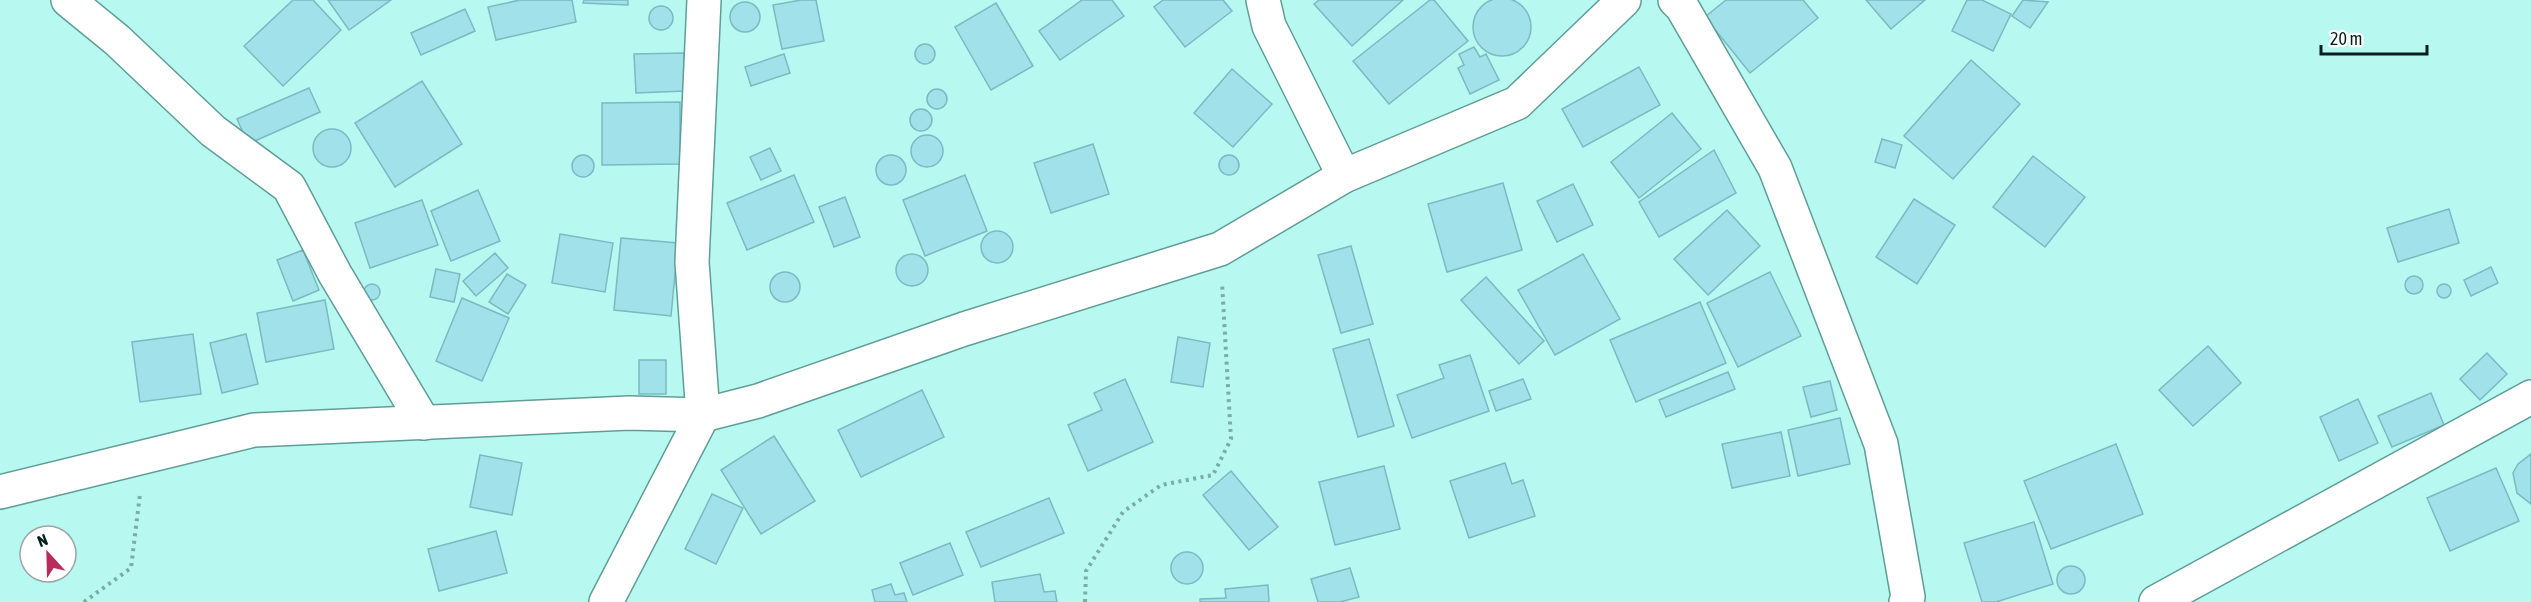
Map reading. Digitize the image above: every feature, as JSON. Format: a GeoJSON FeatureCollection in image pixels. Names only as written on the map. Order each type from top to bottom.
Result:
{"type":"FeatureCollection","features":[{"type":"Feature","properties":{"kind":"street"},"geometry":{"type":"LineString","coordinates":[[68,0],[117,40],[213,132],[290,187],[335,274],[424,423]]}},
{"type":"Feature","properties":{"kind":"street"},"geometry":{"type":"LineString","coordinates":[[606,602],[703,415],[692,262],[704,0]]}},
{"type":"Feature","properties":{"kind":"street"},"geometry":{"type":"LineString","coordinates":[[1263,0],[1269,26],[1344,176]]}},
{"type":"Feature","properties":{"kind":"street"},"geometry":{"type":"LineString","coordinates":[[0,492],[255,430],[629,413],[703,415],[758,400],[964,329],[1220,249],[1344,176],[1517,103],[1624,0]]}},
{"type":"Feature","properties":{"kind":"street"},"geometry":{"type":"LineString","coordinates":[[1675,0],[1682,7],[1775,168],[1881,444],[1908,597],[1905,602]]}},
{"type":"Feature","properties":{"kind":"street"},"geometry":{"type":"LineString","coordinates":[[2156,602],[2531,397]]}},
{"type":"Feature","properties":{"kind":"path"},"geometry":{"type":"LineString","coordinates":[[1085,602],[1086,571],[1123,512],[1161,485],[1213,475],[1231,439],[1220,249]]}},
{"type":"Feature","properties":{"kind":"path"},"geometry":{"type":"LineString","coordinates":[[84,602],[131,568],[144,457]]}},
{"type":"Feature","properties":{"kind":"building"},"geometry":{"type":"Polygon","coordinates":[[[1502,-2],[1513,0],[1526,11],[1531,27],[1529,38],[1518,51],[1502,56],[1491,54],[1478,43],[1473,27],[1475,16],[1486,3],[1502,-2]]]}},
{"type":"Feature","properties":{"kind":"building"},"geometry":{"type":"Polygon","coordinates":[[[293,0],[313,0],[341,30],[283,86],[244,46],[293,0]]]}},
{"type":"Feature","properties":{"kind":"building"},"geometry":{"type":"Polygon","coordinates":[[[328,0],[391,0],[349,30],[328,0]]]}},
{"type":"Feature","properties":{"kind":"building"},"geometry":{"type":"Polygon","coordinates":[[[520,0],[572,0],[576,22],[496,40],[488,7],[520,0]]]}},
{"type":"Feature","properties":{"kind":"building"},"geometry":{"type":"Polygon","coordinates":[[[584,0],[628,0],[628,5],[583,3],[584,0]]]}},
{"type":"Feature","properties":{"kind":"building"},"geometry":{"type":"Polygon","coordinates":[[[816,0],[824,41],[782,49],[773,5],[816,0]]]}},
{"type":"Feature","properties":{"kind":"building"},"geometry":{"type":"Polygon","coordinates":[[[1082,0],[1112,0],[1124,16],[1060,60],[1039,31],[1082,0]]]}},
{"type":"Feature","properties":{"kind":"building"},"geometry":{"type":"Polygon","coordinates":[[[1163,0],[1223,0],[1232,11],[1185,47],[1154,7],[1163,0]]]}},
{"type":"Feature","properties":{"kind":"building"},"geometry":{"type":"Polygon","coordinates":[[[1319,0],[1403,0],[1352,46],[1314,4],[1319,0]]]}},
{"type":"Feature","properties":{"kind":"building"},"geometry":{"type":"Polygon","coordinates":[[[1430,0],[1434,0],[1468,41],[1389,104],[1353,61],[1430,0]]]}},
{"type":"Feature","properties":{"kind":"building"},"geometry":{"type":"Polygon","coordinates":[[[1726,0],[1803,0],[1818,18],[1750,73],[1705,17],[1726,0]]]}},
{"type":"Feature","properties":{"kind":"building"},"geometry":{"type":"Polygon","coordinates":[[[1866,0],[1925,0],[1891,29],[1866,0]]]}},
{"type":"Feature","properties":{"kind":"building"},"geometry":{"type":"Polygon","coordinates":[[[1967,0],[1982,0],[2011,14],[1993,51],[1952,31],[1967,0]]]}},
{"type":"Feature","properties":{"kind":"building"},"geometry":{"type":"Polygon","coordinates":[[[2023,0],[2048,2],[2030,28],[2012,16],[2023,0]]]}},
{"type":"Feature","properties":{"kind":"building"},"geometry":{"type":"Polygon","coordinates":[[[745,2],[756,6],[760,17],[756,28],[745,32],[734,28],[730,17],[734,6],[745,2]]]}},
{"type":"Feature","properties":{"kind":"building"},"geometry":{"type":"Polygon","coordinates":[[[996,3],[1033,66],[991,90],[955,27],[996,3]]]}},
{"type":"Feature","properties":{"kind":"building"},"geometry":{"type":"Polygon","coordinates":[[[661,6],[669,10],[673,18],[669,26],[661,30],[653,26],[649,18],[653,10],[661,6]]]}},
{"type":"Feature","properties":{"kind":"building"},"geometry":{"type":"Polygon","coordinates":[[[465,9],[475,31],[421,55],[411,33],[465,9]]]}},
{"type":"Feature","properties":{"kind":"building"},"geometry":{"type":"Polygon","coordinates":[[[921,44],[929,44],[935,50],[935,58],[929,64],[921,64],[915,58],[915,50],[921,44]]]}},
{"type":"Feature","properties":{"kind":"building"},"geometry":{"type":"Polygon","coordinates":[[[1474,47],[1480,57],[1486,54],[1499,80],[1470,94],[1458,68],[1464,65],[1459,54],[1474,47]]]}},
{"type":"Feature","properties":{"kind":"building"},"geometry":{"type":"Polygon","coordinates":[[[684,53],[685,91],[636,93],[634,54],[684,53]]]}},
{"type":"Feature","properties":{"kind":"building"},"geometry":{"type":"Polygon","coordinates":[[[784,54],[790,73],[751,86],[745,67],[784,54]]]}},
{"type":"Feature","properties":{"kind":"building"},"geometry":{"type":"Polygon","coordinates":[[[1971,60],[2020,104],[1953,179],[1904,136],[1971,60]]]}},
{"type":"Feature","properties":{"kind":"building"},"geometry":{"type":"Polygon","coordinates":[[[1639,67],[1660,105],[1583,147],[1562,109],[1639,67]]]}},
{"type":"Feature","properties":{"kind":"building"},"geometry":{"type":"Polygon","coordinates":[[[1232,69],[1272,104],[1233,147],[1194,113],[1232,69]]]}},
{"type":"Feature","properties":{"kind":"building"},"geometry":{"type":"Polygon","coordinates":[[[422,81],[462,144],[395,187],[355,123],[422,81]]]}},
{"type":"Feature","properties":{"kind":"building"},"geometry":{"type":"Polygon","coordinates":[[[309,88],[320,112],[248,144],[237,119],[309,88]]]}},
{"type":"Feature","properties":{"kind":"building"},"geometry":{"type":"Polygon","coordinates":[[[933,89],[941,89],[947,95],[947,103],[941,109],[933,109],[927,103],[927,95],[933,89]]]}},
{"type":"Feature","properties":{"kind":"building"},"geometry":{"type":"Polygon","coordinates":[[[680,102],[680,164],[602,165],[602,103],[680,102]]]}},
{"type":"Feature","properties":{"kind":"building"},"geometry":{"type":"Polygon","coordinates":[[[921,109],[929,112],[932,120],[929,128],[921,131],[913,128],[910,120],[913,112],[921,109]]]}},
{"type":"Feature","properties":{"kind":"building"},"geometry":{"type":"Polygon","coordinates":[[[1672,113],[1701,149],[1639,198],[1611,162],[1672,113]]]}},
{"type":"Feature","properties":{"kind":"building"},"geometry":{"type":"Polygon","coordinates":[[[332,129],[339,130],[345,135],[350,141],[350,155],[345,161],[339,166],[332,167],[325,166],[319,161],[314,155],[313,148],[314,141],[319,135],[325,130],[332,129]]]}},
{"type":"Feature","properties":{"kind":"building"},"geometry":{"type":"Polygon","coordinates":[[[927,135],[938,140],[943,151],[938,162],[927,167],[916,162],[911,151],[916,140],[927,135]]]}},
{"type":"Feature","properties":{"kind":"building"},"geometry":{"type":"Polygon","coordinates":[[[1882,139],[1902,145],[1895,168],[1875,162],[1882,139]]]}},
{"type":"Feature","properties":{"kind":"building"},"geometry":{"type":"Polygon","coordinates":[[[1093,144],[1109,194],[1051,213],[1034,163],[1093,144]]]}},
{"type":"Feature","properties":{"kind":"building"},"geometry":{"type":"Polygon","coordinates":[[[770,148],[781,171],[761,180],[750,157],[770,148]]]}},
{"type":"Feature","properties":{"kind":"building"},"geometry":{"type":"Polygon","coordinates":[[[1714,150],[1736,193],[1659,237],[1639,202],[1714,150]]]}},
{"type":"Feature","properties":{"kind":"building"},"geometry":{"type":"Polygon","coordinates":[[[583,155],[591,158],[594,166],[591,174],[583,177],[575,174],[572,166],[575,158],[583,155]]]}},
{"type":"Feature","properties":{"kind":"building"},"geometry":{"type":"Polygon","coordinates":[[[891,155],[901,160],[906,170],[901,180],[891,185],[881,180],[876,170],[881,160],[891,155]]]}},
{"type":"Feature","properties":{"kind":"building"},"geometry":{"type":"Polygon","coordinates":[[[1229,155],[1236,158],[1239,165],[1236,172],[1229,175],[1222,172],[1219,165],[1222,158],[1229,155]]]}},
{"type":"Feature","properties":{"kind":"building"},"geometry":{"type":"Polygon","coordinates":[[[2033,156],[2085,197],[2045,247],[1993,207],[2033,156]]]}},
{"type":"Feature","properties":{"kind":"building"},"geometry":{"type":"Polygon","coordinates":[[[794,175],[814,222],[747,250],[727,203],[794,175]]]}},
{"type":"Feature","properties":{"kind":"building"},"geometry":{"type":"Polygon","coordinates":[[[965,175],[987,231],[925,256],[903,200],[965,175]]]}},
{"type":"Feature","properties":{"kind":"building"},"geometry":{"type":"Polygon","coordinates":[[[1503,183],[1522,250],[1447,272],[1428,204],[1503,183]]]}},
{"type":"Feature","properties":{"kind":"building"},"geometry":{"type":"Polygon","coordinates":[[[1573,184],[1593,225],[1557,242],[1537,201],[1573,184]]]}},
{"type":"Feature","properties":{"kind":"building"},"geometry":{"type":"Polygon","coordinates":[[[478,190],[500,241],[451,261],[431,211],[478,190]]]}},
{"type":"Feature","properties":{"kind":"building"},"geometry":{"type":"Polygon","coordinates":[[[845,197],[860,237],[834,247],[819,207],[845,197]]]}},
{"type":"Feature","properties":{"kind":"building"},"geometry":{"type":"Polygon","coordinates":[[[1914,199],[1955,225],[1917,284],[1876,257],[1914,199]]]}},
{"type":"Feature","properties":{"kind":"building"},"geometry":{"type":"Polygon","coordinates":[[[422,200],[438,245],[370,268],[355,223],[422,200]]]}},
{"type":"Feature","properties":{"kind":"building"},"geometry":{"type":"Polygon","coordinates":[[[2449,209],[2459,243],[2398,262],[2387,228],[2449,209]]]}},
{"type":"Feature","properties":{"kind":"building"},"geometry":{"type":"Polygon","coordinates":[[[1727,210],[1760,246],[1708,295],[1674,259],[1727,210]]]}},
{"type":"Feature","properties":{"kind":"building"},"geometry":{"type":"Polygon","coordinates":[[[997,231],[1008,236],[1013,247],[1008,258],[997,263],[986,258],[981,247],[986,236],[997,231]]]}},
{"type":"Feature","properties":{"kind":"building"},"geometry":{"type":"Polygon","coordinates":[[[560,234],[613,243],[605,292],[552,283],[560,234]]]}},
{"type":"Feature","properties":{"kind":"building"},"geometry":{"type":"Polygon","coordinates":[[[621,238],[678,243],[671,316],[614,310],[621,238]]]}},
{"type":"Feature","properties":{"kind":"building"},"geometry":{"type":"Polygon","coordinates":[[[1351,246],[1373,324],[1341,333],[1318,255],[1351,246]]]}},
{"type":"Feature","properties":{"kind":"building"},"geometry":{"type":"Polygon","coordinates":[[[303,250],[319,290],[293,301],[277,260],[303,250]]]}},
{"type":"Feature","properties":{"kind":"building"},"geometry":{"type":"Polygon","coordinates":[[[495,253],[508,268],[476,296],[463,281],[495,253]]]}},
{"type":"Feature","properties":{"kind":"building"},"geometry":{"type":"Polygon","coordinates":[[[912,254],[923,259],[928,270],[923,281],[912,286],[901,281],[896,270],[901,259],[912,254]]]}},
{"type":"Feature","properties":{"kind":"building"},"geometry":{"type":"Polygon","coordinates":[[[1583,254],[1620,319],[1555,355],[1518,290],[1583,254]]]}},
{"type":"Feature","properties":{"kind":"building"},"geometry":{"type":"Polygon","coordinates":[[[2491,267],[2498,283],[2471,296],[2464,280],[2491,267]]]}},
{"type":"Feature","properties":{"kind":"building"},"geometry":{"type":"Polygon","coordinates":[[[436,269],[460,274],[454,302],[430,297],[436,269]]]}},
{"type":"Feature","properties":{"kind":"building"},"geometry":{"type":"Polygon","coordinates":[[[785,272],[796,276],[800,287],[796,298],[785,302],[774,298],[770,287],[774,276],[785,272]]]}},
{"type":"Feature","properties":{"kind":"building"},"geometry":{"type":"Polygon","coordinates":[[[1770,272],[1801,336],[1738,367],[1707,303],[1770,272]]]}},
{"type":"Feature","properties":{"kind":"building"},"geometry":{"type":"Polygon","coordinates":[[[507,274],[526,285],[508,314],[489,302],[507,274]]]}},
{"type":"Feature","properties":{"kind":"building"},"geometry":{"type":"Polygon","coordinates":[[[2414,276],[2420,279],[2423,285],[2420,291],[2414,294],[2408,291],[2405,285],[2408,279],[2414,276]]]}},
{"type":"Feature","properties":{"kind":"building"},"geometry":{"type":"Polygon","coordinates":[[[1486,277],[1544,341],[1519,364],[1461,300],[1486,277]]]}},
{"type":"Feature","properties":{"kind":"building"},"geometry":{"type":"Polygon","coordinates":[[[369,284],[375,284],[380,292],[378,298],[369,300],[364,295],[364,289],[369,284]]]}},
{"type":"Feature","properties":{"kind":"building"},"geometry":{"type":"Polygon","coordinates":[[[2441,284],[2447,284],[2451,291],[2447,298],[2441,298],[2437,294],[2437,288],[2441,284]]]}},
{"type":"Feature","properties":{"kind":"building"},"geometry":{"type":"Polygon","coordinates":[[[462,298],[509,318],[482,381],[436,361],[462,298]]]}},
{"type":"Feature","properties":{"kind":"building"},"geometry":{"type":"Polygon","coordinates":[[[325,300],[334,349],[266,362],[257,313],[325,300]]]}},
{"type":"Feature","properties":{"kind":"building"},"geometry":{"type":"Polygon","coordinates":[[[1700,302],[1726,363],[1636,402],[1610,340],[1700,302]]]}},
{"type":"Feature","properties":{"kind":"building"},"geometry":{"type":"Polygon","coordinates":[[[193,334],[201,394],[140,402],[132,342],[193,334]]]}},
{"type":"Feature","properties":{"kind":"building"},"geometry":{"type":"Polygon","coordinates":[[[246,334],[258,384],[222,393],[210,343],[246,334]]]}},
{"type":"Feature","properties":{"kind":"building"},"geometry":{"type":"Polygon","coordinates":[[[1178,337],[1210,343],[1203,387],[1171,382],[1178,337]]]}},
{"type":"Feature","properties":{"kind":"building"},"geometry":{"type":"Polygon","coordinates":[[[1369,339],[1394,426],[1358,437],[1333,349],[1369,339]]]}},
{"type":"Feature","properties":{"kind":"building"},"geometry":{"type":"Polygon","coordinates":[[[2208,346],[2241,383],[2193,426],[2159,390],[2208,346]]]}},
{"type":"Feature","properties":{"kind":"building"},"geometry":{"type":"Polygon","coordinates":[[[2487,353],[2507,374],[2480,400],[2460,379],[2487,353]]]}},
{"type":"Feature","properties":{"kind":"building"},"geometry":{"type":"Polygon","coordinates":[[[1470,355],[1489,411],[1412,438],[1397,395],[1444,378],[1439,365],[1470,355]]]}},
{"type":"Feature","properties":{"kind":"building"},"geometry":{"type":"Polygon","coordinates":[[[639,360],[666,360],[666,394],[639,394],[639,360]]]}},
{"type":"Feature","properties":{"kind":"building"},"geometry":{"type":"Polygon","coordinates":[[[1728,372],[1735,389],[1666,417],[1659,400],[1728,372]]]}},
{"type":"Feature","properties":{"kind":"building"},"geometry":{"type":"Polygon","coordinates":[[[1125,379],[1153,442],[1088,471],[1068,425],[1102,410],[1094,393],[1125,379]]]}},
{"type":"Feature","properties":{"kind":"building"},"geometry":{"type":"Polygon","coordinates":[[[1523,379],[1531,399],[1496,411],[1489,391],[1523,379]]]}},
{"type":"Feature","properties":{"kind":"building"},"geometry":{"type":"Polygon","coordinates":[[[1830,381],[1837,410],[1811,417],[1803,387],[1830,381]]]}},
{"type":"Feature","properties":{"kind":"building"},"geometry":{"type":"Polygon","coordinates":[[[922,390],[944,437],[861,477],[838,430],[922,390]]]}},
{"type":"Feature","properties":{"kind":"building"},"geometry":{"type":"Polygon","coordinates":[[[2431,393],[2444,425],[2392,447],[2378,416],[2431,393]]]}},
{"type":"Feature","properties":{"kind":"building"},"geometry":{"type":"Polygon","coordinates":[[[2358,399],[2378,443],[2339,461],[2320,417],[2358,399]]]}},
{"type":"Feature","properties":{"kind":"building"},"geometry":{"type":"Polygon","coordinates":[[[1840,418],[1850,464],[1798,476],[1788,430],[1840,418]]]}},
{"type":"Feature","properties":{"kind":"building"},"geometry":{"type":"Polygon","coordinates":[[[1781,432],[1790,476],[1732,488],[1722,444],[1781,432]]]}},
{"type":"Feature","properties":{"kind":"building"},"geometry":{"type":"Polygon","coordinates":[[[774,436],[815,501],[761,534],[721,470],[774,436]]]}},
{"type":"Feature","properties":{"kind":"building"},"geometry":{"type":"Polygon","coordinates":[[[2116,444],[2143,514],[2051,549],[2024,481],[2116,444]]]}},
{"type":"Feature","properties":{"kind":"building"},"geometry":{"type":"Polygon","coordinates":[[[2531,454],[2531,504],[2517,493],[2513,473],[2518,464],[2531,454]]]}},
{"type":"Feature","properties":{"kind":"building"},"geometry":{"type":"Polygon","coordinates":[[[480,455],[522,463],[512,515],[470,507],[480,455]]]}},
{"type":"Feature","properties":{"kind":"building"},"geometry":{"type":"Polygon","coordinates":[[[1505,463],[1512,484],[1523,480],[1535,516],[1469,538],[1450,481],[1505,463]]]}},
{"type":"Feature","properties":{"kind":"building"},"geometry":{"type":"Polygon","coordinates":[[[1384,466],[1400,529],[1335,545],[1319,482],[1384,466]]]}},
{"type":"Feature","properties":{"kind":"building"},"geometry":{"type":"Polygon","coordinates":[[[2496,468],[2519,521],[2450,551],[2427,498],[2496,468]]]}},
{"type":"Feature","properties":{"kind":"building"},"geometry":{"type":"Polygon","coordinates":[[[1231,471],[1278,527],[1249,550],[1203,495],[1231,471]]]}},
{"type":"Feature","properties":{"kind":"building"},"geometry":{"type":"Polygon","coordinates":[[[712,494],[743,508],[716,564],[685,549],[712,494]]]}},
{"type":"Feature","properties":{"kind":"building"},"geometry":{"type":"Polygon","coordinates":[[[1049,498],[1064,533],[981,567],[966,532],[1049,498]]]}},
{"type":"Feature","properties":{"kind":"building"},"geometry":{"type":"Polygon","coordinates":[[[2034,522],[2053,584],[1996,602],[1982,602],[1964,543],[2034,522]]]}},
{"type":"Feature","properties":{"kind":"building"},"geometry":{"type":"Polygon","coordinates":[[[496,531],[507,573],[439,591],[428,549],[496,531]]]}},
{"type":"Feature","properties":{"kind":"building"},"geometry":{"type":"Polygon","coordinates":[[[950,543],[963,575],[913,595],[900,563],[950,543]]]}},
{"type":"Feature","properties":{"kind":"building"},"geometry":{"type":"Polygon","coordinates":[[[1187,552],[1199,556],[1203,568],[1199,580],[1187,584],[1175,580],[1171,568],[1175,556],[1187,552]]]}},
{"type":"Feature","properties":{"kind":"building"},"geometry":{"type":"Polygon","coordinates":[[[2071,566],[2081,570],[2085,580],[2081,590],[2071,594],[2061,590],[2057,580],[2061,570],[2071,566]]]}},
{"type":"Feature","properties":{"kind":"building"},"geometry":{"type":"Polygon","coordinates":[[[1350,568],[1359,597],[1340,602],[1318,602],[1311,579],[1350,568]]]}},
{"type":"Feature","properties":{"kind":"building"},"geometry":{"type":"Polygon","coordinates":[[[1040,574],[1044,592],[1055,591],[1057,602],[995,602],[992,582],[1040,574]]]}},
{"type":"Feature","properties":{"kind":"building"},"geometry":{"type":"Polygon","coordinates":[[[891,584],[895,595],[904,593],[907,602],[875,602],[872,590],[891,584]]]}},
{"type":"Feature","properties":{"kind":"building"},"geometry":{"type":"Polygon","coordinates":[[[1268,585],[1269,602],[1200,602],[1200,599],[1226,598],[1225,589],[1268,585]]]}}]}
